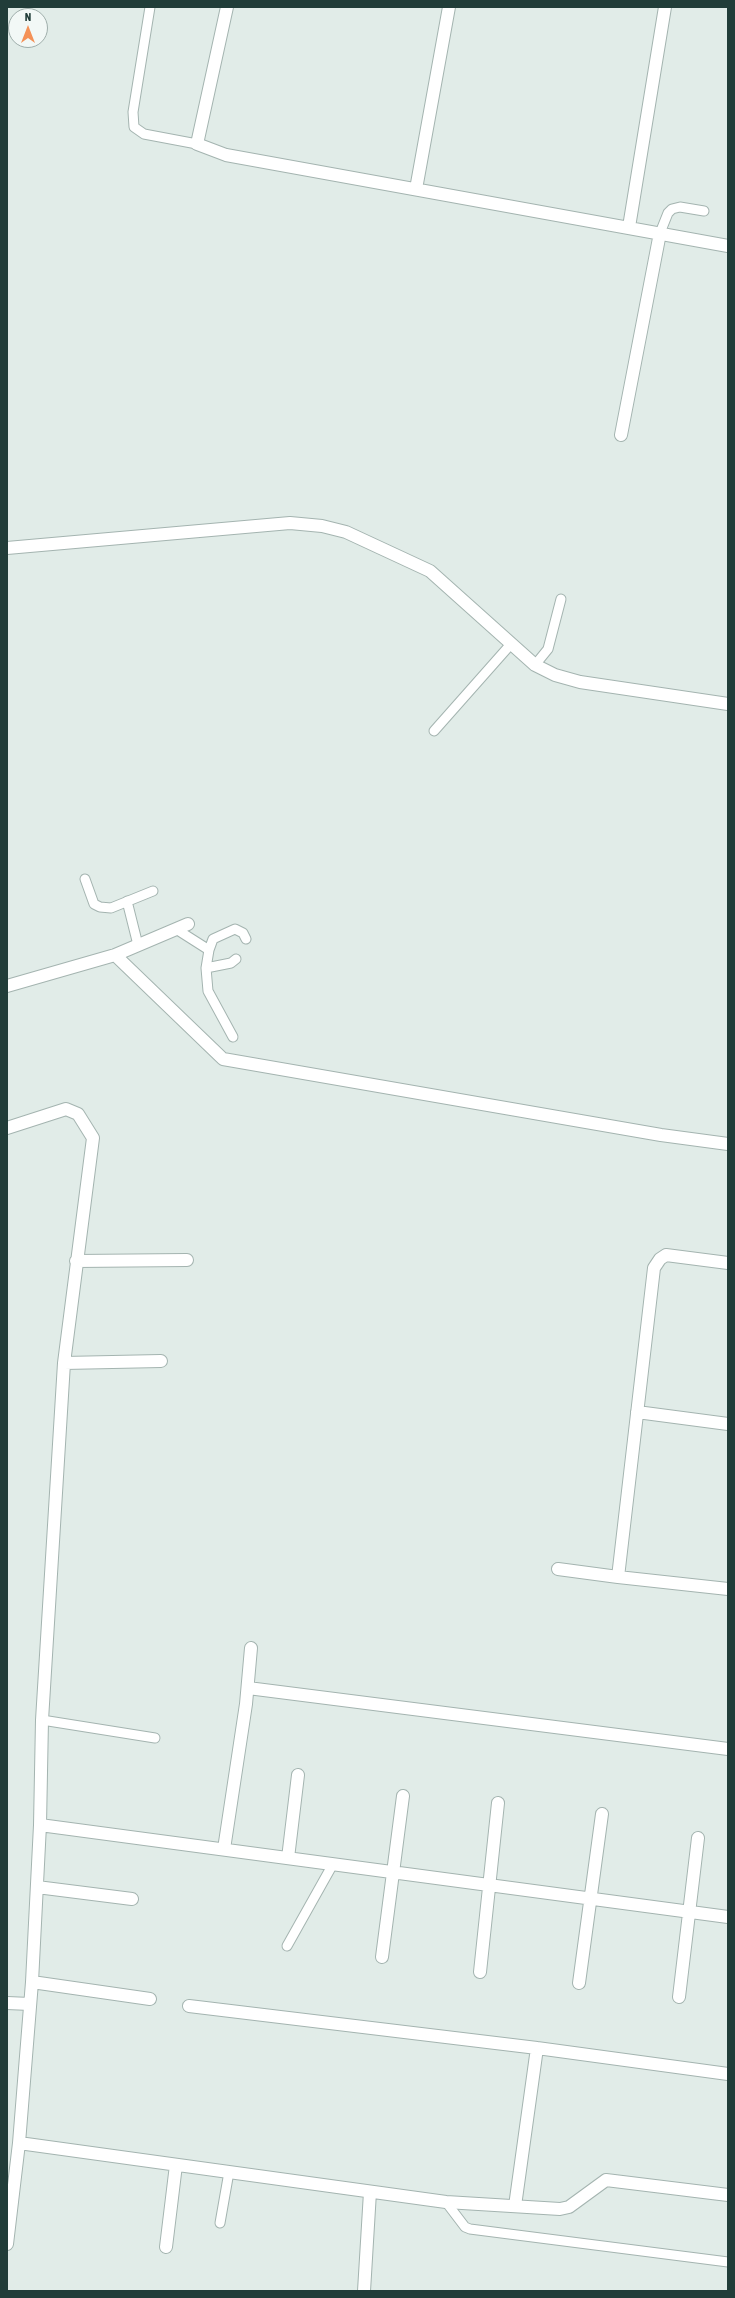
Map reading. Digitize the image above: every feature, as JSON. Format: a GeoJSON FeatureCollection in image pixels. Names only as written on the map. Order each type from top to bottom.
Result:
{"type":"FeatureCollection","features":[{"type":"Feature","properties":{"kind":"street"},"geometry":{"type":"LineString","coordinates":[[227,7],[197,144],[226,155],[728,246]]}},
{"type":"Feature","properties":{"kind":"street"},"geometry":{"type":"LineString","coordinates":[[416,189],[449,7]]}},
{"type":"Feature","properties":{"kind":"street"},"geometry":{"type":"LineString","coordinates":[[629,227],[665,7]]}},
{"type":"Feature","properties":{"kind":"street"},"geometry":{"type":"LineString","coordinates":[[621,435],[660,233]]}},
{"type":"Feature","properties":{"kind":"street"},"geometry":{"type":"LineString","coordinates":[[7,548],[290,522],[322,526],[346,532],[430,571],[535,665],[555,675],[580,682],[728,704]]}},
{"type":"Feature","properties":{"kind":"street"},"geometry":{"type":"LineString","coordinates":[[7,986],[115,955],[188,924]]}},
{"type":"Feature","properties":{"kind":"street"},"geometry":{"type":"LineString","coordinates":[[115,955],[223,1059],[653,1134],[728,1144]]}},
{"type":"Feature","properties":{"kind":"street"},"geometry":{"type":"LineString","coordinates":[[7,1128],[66,1109],[78,1114],[93,1138],[64,1363],[42,1720],[40,1825],[32,1982],[19,2143],[7,2244]]}},
{"type":"Feature","properties":{"kind":"street"},"geometry":{"type":"LineString","coordinates":[[618,1577],[654,1268],[660,1259],[666,1255],[728,1263]]}},
{"type":"Feature","properties":{"kind":"street"},"geometry":{"type":"LineString","coordinates":[[76,1261],[187,1260]]}},
{"type":"Feature","properties":{"kind":"street"},"geometry":{"type":"LineString","coordinates":[[64,1363],[161,1361]]}},
{"type":"Feature","properties":{"kind":"street"},"geometry":{"type":"LineString","coordinates":[[637,1412],[728,1424]]}},
{"type":"Feature","properties":{"kind":"street"},"geometry":{"type":"LineString","coordinates":[[558,1569],[728,1589]]}},
{"type":"Feature","properties":{"kind":"street"},"geometry":{"type":"LineString","coordinates":[[224,1849],[248,1688],[251,1648]]}},
{"type":"Feature","properties":{"kind":"street"},"geometry":{"type":"LineString","coordinates":[[248,1688],[728,1749]]}},
{"type":"Feature","properties":{"kind":"street"},"geometry":{"type":"LineString","coordinates":[[288,1858],[298,1775]]}},
{"type":"Feature","properties":{"kind":"street"},"geometry":{"type":"LineString","coordinates":[[382,1956],[403,1796]]}},
{"type":"Feature","properties":{"kind":"street"},"geometry":{"type":"LineString","coordinates":[[480,1972],[487,1884],[498,1803]]}},
{"type":"Feature","properties":{"kind":"street"},"geometry":{"type":"LineString","coordinates":[[579,1983],[589,1898],[602,1814]]}},
{"type":"Feature","properties":{"kind":"street"},"geometry":{"type":"LineString","coordinates":[[40,1825],[728,1917]]}},
{"type":"Feature","properties":{"kind":"street"},"geometry":{"type":"LineString","coordinates":[[679,1997],[691,1912],[698,1838]]}},
{"type":"Feature","properties":{"kind":"street"},"geometry":{"type":"LineString","coordinates":[[37,1887],[132,1899]]}},
{"type":"Feature","properties":{"kind":"street"},"geometry":{"type":"LineString","coordinates":[[32,1982],[150,2000]]}},
{"type":"Feature","properties":{"kind":"street"},"geometry":{"type":"LineString","coordinates":[[7,2003],[30,2004]]}},
{"type":"Feature","properties":{"kind":"street"},"geometry":{"type":"LineString","coordinates":[[189,2006],[536,2048],[728,2074]]}},
{"type":"Feature","properties":{"kind":"street"},"geometry":{"type":"LineString","coordinates":[[515,2206],[536,2048]]}},
{"type":"Feature","properties":{"kind":"street"},"geometry":{"type":"LineString","coordinates":[[19,2143],[446,2202],[560,2208],[569,2206],[606,2180],[728,2195]]}},
{"type":"Feature","properties":{"kind":"street"},"geometry":{"type":"LineString","coordinates":[[166,2247],[176,2165]]}},
{"type":"Feature","properties":{"kind":"street"},"geometry":{"type":"LineString","coordinates":[[364,2291],[370,2192]]}},
{"type":"Feature","properties":{"kind":"lane"},"geometry":{"type":"LineString","coordinates":[[150,7],[133,112],[134,126],[144,134],[197,144]]}},
{"type":"Feature","properties":{"kind":"lane"},"geometry":{"type":"LineString","coordinates":[[660,233],[668,213],[672,209],[680,207],[704,211]]}},
{"type":"Feature","properties":{"kind":"lane"},"geometry":{"type":"LineString","coordinates":[[535,665],[548,649],[561,599]]}},
{"type":"Feature","properties":{"kind":"lane"},"geometry":{"type":"LineString","coordinates":[[434,731],[511,644]]}},
{"type":"Feature","properties":{"kind":"lane"},"geometry":{"type":"LineString","coordinates":[[85,879],[94,904],[100,907],[111,908],[153,891]]}},
{"type":"Feature","properties":{"kind":"lane"},"geometry":{"type":"LineString","coordinates":[[127,902],[138,945]]}},
{"type":"Feature","properties":{"kind":"lane"},"geometry":{"type":"LineString","coordinates":[[176,929],[209,950]]}},
{"type":"Feature","properties":{"kind":"lane"},"geometry":{"type":"LineString","coordinates":[[233,1037],[208,991],[206,968],[209,950],[213,939],[235,929],[243,933],[246,939]]}},
{"type":"Feature","properties":{"kind":"lane"},"geometry":{"type":"LineString","coordinates":[[206,968],[231,963],[236,959]]}},
{"type":"Feature","properties":{"kind":"lane"},"geometry":{"type":"LineString","coordinates":[[42,1720],[155,1738]]}},
{"type":"Feature","properties":{"kind":"lane"},"geometry":{"type":"LineString","coordinates":[[287,1946],[333,1864]]}},
{"type":"Feature","properties":{"kind":"lane"},"geometry":{"type":"LineString","coordinates":[[220,2223],[229,2172]]}},
{"type":"Feature","properties":{"kind":"lane"},"geometry":{"type":"LineString","coordinates":[[446,2202],[464,2227],[470,2229],[728,2262]]}}]}
